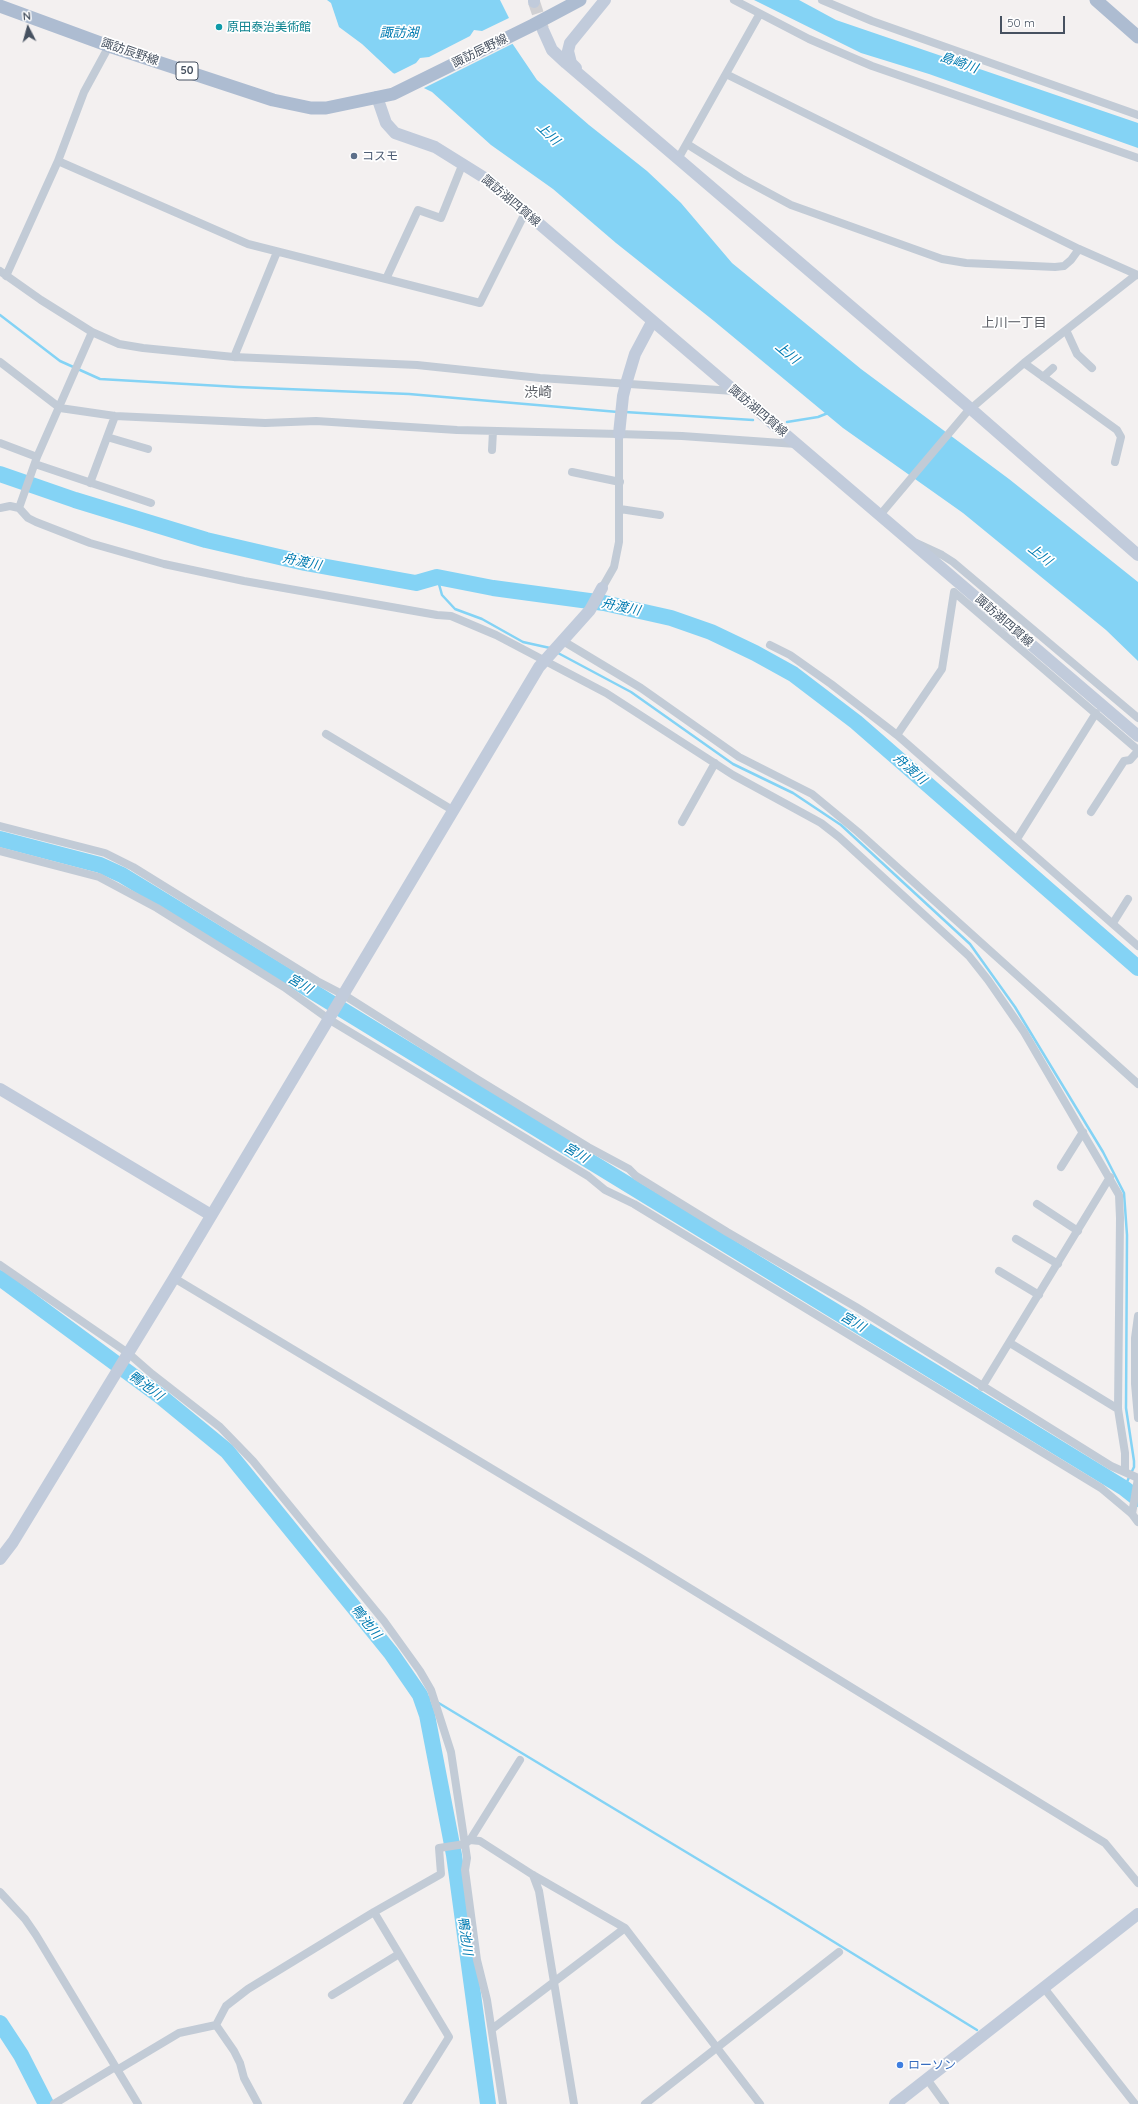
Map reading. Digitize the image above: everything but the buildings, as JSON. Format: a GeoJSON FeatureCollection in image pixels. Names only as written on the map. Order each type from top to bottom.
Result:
{"type":"FeatureCollection","features":[{"type":"Feature","properties":{"kind":"main road","name":"諏訪辰野線"},"geometry":{"type":"LineString","coordinates":[[534,25],[564,0]]}},
{"type":"Feature","properties":{"kind":"main road","name":"諏訪辰野線"},"geometry":{"type":"LineString","coordinates":[[0,6],[109,46],[266,98],[295,106],[326,108],[355,103],[386,94],[534,25],[580,0]]}},
{"type":"Feature","properties":{"kind":"main road"},"geometry":{"type":"LineString","coordinates":[[1096,0],[1138,37]]}},
{"type":"Feature","properties":{"kind":"street"},"geometry":{"type":"LineString","coordinates":[[582,75],[571,63],[568,52],[570,43],[605,0]]}},
{"type":"Feature","properties":{"kind":"street"},"geometry":{"type":"LineString","coordinates":[[734,0],[809,39],[872,66],[1138,158]]}},
{"type":"Feature","properties":{"kind":"street"},"geometry":{"type":"LineString","coordinates":[[822,0],[872,21],[1138,115]]}},
{"type":"Feature","properties":{"kind":"street"},"geometry":{"type":"LineString","coordinates":[[678,159],[759,14]]}},
{"type":"Feature","properties":{"kind":"street"},"geometry":{"type":"LineString","coordinates":[[534,25],[552,50],[1138,555]]}},
{"type":"Feature","properties":{"kind":"street"},"geometry":{"type":"LineString","coordinates":[[109,46],[84,92],[58,161],[3,273],[41,300],[92,332],[118,344],[142,348],[234,357],[417,365],[540,378],[734,391]]}},
{"type":"Feature","properties":{"kind":"street"},"geometry":{"type":"LineString","coordinates":[[726,74],[1079,249],[1137,275],[1024,363],[969,410],[881,512]]}},
{"type":"Feature","properties":{"kind":"street","name":"諏訪湖四賀線"},"geometry":{"type":"LineString","coordinates":[[386,94],[386,123],[395,133],[435,147],[463,163],[488,180],[796,444],[881,512],[912,542],[1138,736]]}},
{"type":"Feature","properties":{"kind":"street"},"geometry":{"type":"LineString","coordinates":[[687,144],[741,178],[790,205],[942,259],[966,263],[1054,267],[1064,266],[1071,260],[1079,249]]}},
{"type":"Feature","properties":{"kind":"street"},"geometry":{"type":"LineString","coordinates":[[58,161],[248,244],[480,303],[525,213]]}},
{"type":"Feature","properties":{"kind":"street"},"geometry":{"type":"LineString","coordinates":[[386,279],[418,210],[441,218],[463,163]]}},
{"type":"Feature","properties":{"kind":"street"},"geometry":{"type":"LineString","coordinates":[[234,357],[277,252]]}},
{"type":"Feature","properties":{"kind":"street"},"geometry":{"type":"LineString","coordinates":[[0,1559],[13,1542],[128,1354],[545,660],[590,610],[614,567],[619,542],[619,434],[623,396],[635,354],[652,322]]}},
{"type":"Feature","properties":{"kind":"street"},"geometry":{"type":"LineString","coordinates":[[1066,330],[1077,354],[1092,368]]}},
{"type":"Feature","properties":{"kind":"street"},"geometry":{"type":"LineString","coordinates":[[20,506],[36,463],[92,332]]}},
{"type":"Feature","properties":{"kind":"street"},"geometry":{"type":"LineString","coordinates":[[0,362],[60,408],[115,416],[265,424],[316,421],[493,431],[690,436],[796,444]]}},
{"type":"Feature","properties":{"kind":"street"},"geometry":{"type":"LineString","coordinates":[[1024,363],[1117,430],[1121,437],[1115,462]]}},
{"type":"Feature","properties":{"kind":"street"},"geometry":{"type":"LineString","coordinates":[[1043,377],[1053,368]]}},
{"type":"Feature","properties":{"kind":"street"},"geometry":{"type":"LineString","coordinates":[[90,483],[115,416]]}},
{"type":"Feature","properties":{"kind":"street"},"geometry":{"type":"LineString","coordinates":[[492,450],[493,431]]}},
{"type":"Feature","properties":{"kind":"street"},"geometry":{"type":"LineString","coordinates":[[107,437],[148,450]]}},
{"type":"Feature","properties":{"kind":"street"},"geometry":{"type":"LineString","coordinates":[[0,443],[36,463],[151,503]]}},
{"type":"Feature","properties":{"kind":"street"},"geometry":{"type":"LineString","coordinates":[[572,472],[620,482]]}},
{"type":"Feature","properties":{"kind":"street"},"geometry":{"type":"LineString","coordinates":[[0,508],[20,506]]}},
{"type":"Feature","properties":{"kind":"street"},"geometry":{"type":"LineString","coordinates":[[20,506],[28,518],[36,522],[90,543],[164,564],[244,581],[437,615],[451,616],[474,625],[545,660],[635,710],[715,763],[821,823],[968,956],[988,980],[1024,1032],[1110,1177],[1119,1195],[1118,1408],[1125,1453],[1124,1472]]}},
{"type":"Feature","properties":{"kind":"street"},"geometry":{"type":"LineString","coordinates":[[620,509],[660,515]]}},
{"type":"Feature","properties":{"kind":"street"},"geometry":{"type":"LineString","coordinates":[[912,542],[942,555],[953,562],[1138,718]]}},
{"type":"Feature","properties":{"kind":"street"},"geometry":{"type":"LineString","coordinates":[[897,735],[942,670],[954,592],[1138,750],[1130,760],[1124,761],[1091,812]]}},
{"type":"Feature","properties":{"kind":"street"},"geometry":{"type":"LineString","coordinates":[[563,641],[641,688],[739,757],[812,794],[858,832],[1138,1084]]}},
{"type":"Feature","properties":{"kind":"street"},"geometry":{"type":"LineString","coordinates":[[770,645],[790,655],[832,684],[897,735],[1138,946]]}},
{"type":"Feature","properties":{"kind":"street"},"geometry":{"type":"LineString","coordinates":[[1016,839],[1096,713]]}},
{"type":"Feature","properties":{"kind":"street"},"geometry":{"type":"LineString","coordinates":[[326,734],[454,811]]}},
{"type":"Feature","properties":{"kind":"street"},"geometry":{"type":"LineString","coordinates":[[682,822],[715,763]]}},
{"type":"Feature","properties":{"kind":"street"},"geometry":{"type":"LineString","coordinates":[[0,826],[105,853],[181,895],[475,1078],[588,1147],[629,1169],[636,1176],[856,1307],[982,1387],[1111,1466],[1138,1480],[1133,1511]]}},
{"type":"Feature","properties":{"kind":"street"},"geometry":{"type":"LineString","coordinates":[[0,851],[91,874],[114,884],[157,908],[331,1018],[588,1176],[605,1190],[634,1204],[1094,1484],[1133,1511],[1138,1522]]}},
{"type":"Feature","properties":{"kind":"street"},"geometry":{"type":"LineString","coordinates":[[1113,923],[1128,899]]}},
{"type":"Feature","properties":{"kind":"street"},"geometry":{"type":"LineString","coordinates":[[0,1089],[211,1215]]}},
{"type":"Feature","properties":{"kind":"street"},"geometry":{"type":"LineString","coordinates":[[1061,1167],[1083,1132]]}},
{"type":"Feature","properties":{"kind":"street"},"geometry":{"type":"LineString","coordinates":[[982,1387],[1110,1177]]}},
{"type":"Feature","properties":{"kind":"street"},"geometry":{"type":"LineString","coordinates":[[1037,1204],[1078,1231]]}},
{"type":"Feature","properties":{"kind":"street"},"geometry":{"type":"LineString","coordinates":[[1016,1239],[1058,1264]]}},
{"type":"Feature","properties":{"kind":"street"},"geometry":{"type":"LineString","coordinates":[[0,1265],[128,1354],[220,1427],[253,1461],[384,1620],[410,1656],[431,1690],[442,1718],[451,1752],[467,1842],[465,1870],[477,1960],[492,2030],[503,2104]]}},
{"type":"Feature","properties":{"kind":"street"},"geometry":{"type":"LineString","coordinates":[[999,1271],[1039,1295]]}},
{"type":"Feature","properties":{"kind":"street"},"geometry":{"type":"LineString","coordinates":[[174,1278],[639,1557],[1106,1843],[1138,1883]]}},
{"type":"Feature","properties":{"kind":"street"},"geometry":{"type":"LineString","coordinates":[[1138,1316],[1135,1338],[1138,1418]]}},
{"type":"Feature","properties":{"kind":"street"},"geometry":{"type":"LineString","coordinates":[[1010,1343],[1118,1408]]}},
{"type":"Feature","properties":{"kind":"street"},"geometry":{"type":"LineString","coordinates":[[467,1842],[520,1760]]}},
{"type":"Feature","properties":{"kind":"street"},"geometry":{"type":"LineString","coordinates":[[54,2104],[180,2033],[216,2025],[226,2006],[248,1989],[374,1912],[441,1874],[438,1848],[467,1842],[480,1842],[533,1875],[625,1928],[760,2104]]}},
{"type":"Feature","properties":{"kind":"street"},"geometry":{"type":"LineString","coordinates":[[533,1875],[539,1891],[574,2104]]}},
{"type":"Feature","properties":{"kind":"street"},"geometry":{"type":"LineString","coordinates":[[0,1892],[25,1919],[36,1935],[138,2104]]}},
{"type":"Feature","properties":{"kind":"street"},"geometry":{"type":"LineString","coordinates":[[374,1912],[449,2037],[407,2104]]}},
{"type":"Feature","properties":{"kind":"street"},"geometry":{"type":"LineString","coordinates":[[895,2104],[1138,1914]]}},
{"type":"Feature","properties":{"kind":"street"},"geometry":{"type":"LineString","coordinates":[[492,2030],[625,1928]]}},
{"type":"Feature","properties":{"kind":"street"},"geometry":{"type":"LineString","coordinates":[[645,2104],[839,1952]]}},
{"type":"Feature","properties":{"kind":"street"},"geometry":{"type":"LineString","coordinates":[[332,1995],[399,1954]]}},
{"type":"Feature","properties":{"kind":"street"},"geometry":{"type":"LineString","coordinates":[[1044,1988],[1135,2104]]}},
{"type":"Feature","properties":{"kind":"street"},"geometry":{"type":"LineString","coordinates":[[216,2025],[234,2051],[240,2063],[244,2078],[258,2104]]}},
{"type":"Feature","properties":{"kind":"street"},"geometry":{"type":"LineString","coordinates":[[927,2079],[945,2104]]}},
{"type":"Feature","properties":{"kind":"water"},"geometry":{"type":"Polygon","coordinates":[[[327,0],[500,0],[509,18],[512,43],[537,80],[589,125],[647,171],[681,203],[732,263],[861,369],[1009,479],[1138,582],[1138,661],[1106,630],[963,513],[843,428],[714,321],[616,243],[553,189],[491,145],[432,92],[393,73],[362,44],[339,27],[331,3],[327,0]]]}},
{"type":"Feature","properties":{"kind":"water","name":"島崎川"},"geometry":{"type":"Polygon","coordinates":[[[754,0],[799,0],[836,20],[1138,123],[1138,148],[929,74],[861,53],[754,0]]]}},
{"type":"Feature","properties":{"kind":"pier"},"geometry":{"type":"Polygon","coordinates":[[[511,17],[514,43],[422,89],[392,75],[416,63],[420,58],[429,57],[470,36],[474,30],[482,31],[511,17]]]}},
{"type":"Feature","properties":{"kind":"waterway"},"geometry":{"type":"LineString","coordinates":[[0,315],[60,361],[100,379],[238,387],[409,394],[618,412]]}},
{"type":"Feature","properties":{"kind":"waterway"},"geometry":{"type":"LineString","coordinates":[[625,412],[753,420]]}},
{"type":"Feature","properties":{"kind":"waterway"},"geometry":{"type":"LineString","coordinates":[[787,422],[818,417],[828,413]]}},
{"type":"Feature","properties":{"kind":"waterway","name":"舟渡川"},"geometry":{"type":"LineString","coordinates":[[0,474],[75,500],[206,540],[305,563],[416,583],[437,577],[493,588],[604,603],[671,618],[711,632],[755,653],[793,674],[856,722],[1138,968]]}},
{"type":"Feature","properties":{"kind":"waterway"},"geometry":{"type":"LineString","coordinates":[[437,577],[442,595],[455,609],[482,619],[523,642],[550,648]]}},
{"type":"Feature","properties":{"kind":"waterway"},"geometry":{"type":"LineString","coordinates":[[558,653],[631,692],[733,764],[793,793],[841,825],[970,944],[1015,1007],[1103,1152],[1124,1193],[1127,1235],[1126,1408],[1134,1461],[1134,1467],[1124,1488]]}},
{"type":"Feature","properties":{"kind":"waterway","name":"宮川"},"geometry":{"type":"LineString","coordinates":[[0,839],[100,865],[122,875],[1124,1488],[1138,1499]]}},
{"type":"Feature","properties":{"kind":"waterway","name":"鴨池川"},"geometry":{"type":"LineString","coordinates":[[0,1278],[160,1396],[227,1451],[391,1653],[420,1695],[427,1715],[454,1855],[488,2104]]}},
{"type":"Feature","properties":{"kind":"waterway"},"geometry":{"type":"LineString","coordinates":[[420,1695],[431,1698]]}},
{"type":"Feature","properties":{"kind":"waterway"},"geometry":{"type":"LineString","coordinates":[[437,1702],[774,1905],[977,2030]]}},
{"type":"Feature","properties":{"kind":"waterway"},"geometry":{"type":"LineString","coordinates":[[0,2023],[21,2055],[46,2104]]}},
{"type":"Feature","properties":{"kind":"tunnel"},"geometry":{"type":"LineString","coordinates":[[534,2],[543,29]]}},
{"type":"Feature","properties":{"kind":"place","name":"原田泰治美術館"},"geometry":{"type":"Point","coordinates":[219,27]}},
{"type":"Feature","properties":{"kind":"place","name":"コスモ"},"geometry":{"type":"Point","coordinates":[354,156]}},
{"type":"Feature","properties":{"kind":"place","name":"ローソン"},"geometry":{"type":"Point","coordinates":[900,2065]}},
{"type":"Feature","properties":{"kind":"district","name":"上川一丁目"},"geometry":{"type":"Point","coordinates":[1014,323]}},
{"type":"Feature","properties":{"kind":"district","name":"渋崎"},"geometry":{"type":"Point","coordinates":[538,393]}},
{"type":"Feature","properties":{"kind":"water label","name":"諏訪湖"},"geometry":{"type":"Point","coordinates":[399,33]}},
{"type":"Feature","properties":{"kind":"water label","name":"上川"},"geometry":{"type":"Point","coordinates":[548,134]}},
{"type":"Feature","properties":{"kind":"water label","name":"上川"},"geometry":{"type":"Point","coordinates":[787,353]}},
{"type":"Feature","properties":{"kind":"water label","name":"上川"},"geometry":{"type":"Point","coordinates":[1040,555]}}]}
